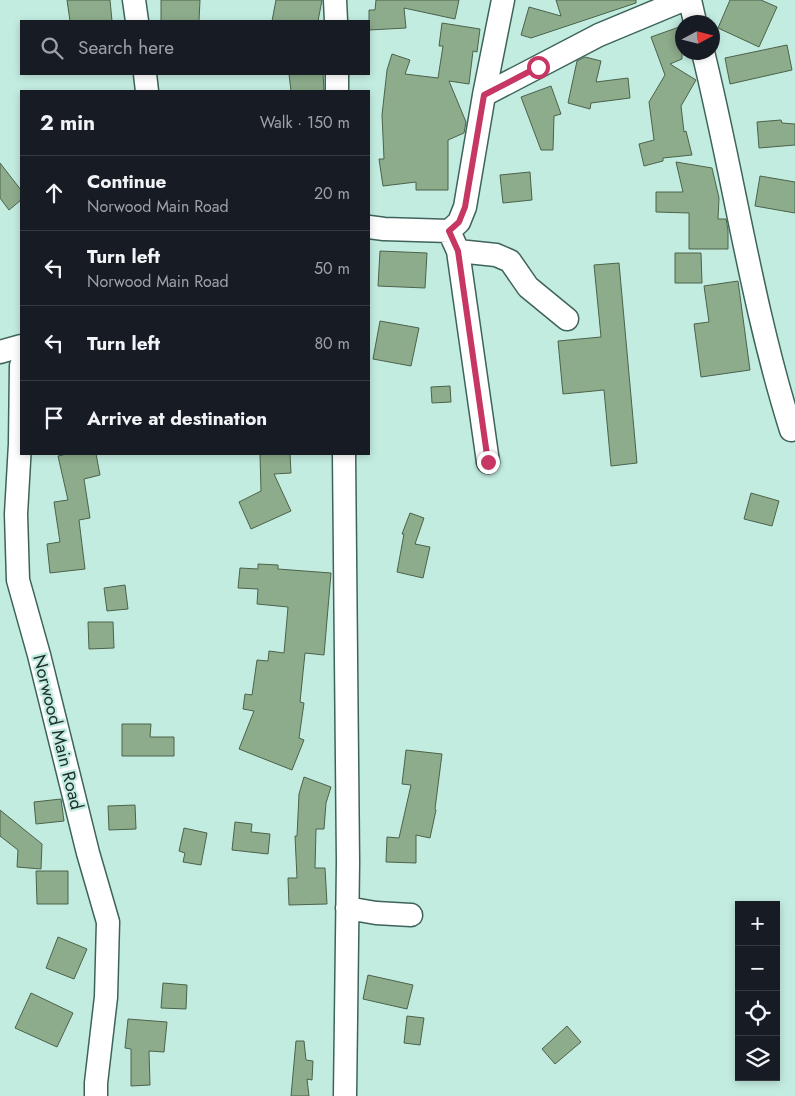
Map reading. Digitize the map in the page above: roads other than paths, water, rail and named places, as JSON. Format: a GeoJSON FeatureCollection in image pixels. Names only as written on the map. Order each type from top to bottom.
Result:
{"type":"FeatureCollection","features":[{"type":"Feature","properties":{"kind":"street"},"geometry":{"type":"LineString","coordinates":[[134,0],[137,20]]}},
{"type":"Feature","properties":{"kind":"street"},"geometry":{"type":"LineString","coordinates":[[335,0],[336,20]]}},
{"type":"Feature","properties":{"kind":"street"},"geometry":{"type":"LineString","coordinates":[[370,227],[449,231],[459,222],[465,207],[484,95],[503,0]]}},
{"type":"Feature","properties":{"kind":"street"},"geometry":{"type":"LineString","coordinates":[[484,95],[600,35],[683,0]]}},
{"type":"Feature","properties":{"kind":"street"},"geometry":{"type":"LineString","coordinates":[[690,0],[693,15]]}},
{"type":"Feature","properties":{"kind":"street"},"geometry":{"type":"LineString","coordinates":[[704,60],[730,171],[762,328],[776,383],[791,430]]}},
{"type":"Feature","properties":{"kind":"street"},"geometry":{"type":"LineString","coordinates":[[145,75],[147,90]]}},
{"type":"Feature","properties":{"kind":"street"},"geometry":{"type":"LineString","coordinates":[[337,75],[337,90]]}},
{"type":"Feature","properties":{"kind":"street"},"geometry":{"type":"LineString","coordinates":[[449,231],[458,251],[488,462]]}},
{"type":"Feature","properties":{"kind":"street"},"geometry":{"type":"LineString","coordinates":[[458,251],[496,255],[510,261],[528,287],[567,319]]}},
{"type":"Feature","properties":{"kind":"street"},"geometry":{"type":"LineString","coordinates":[[0,352],[20,346]]}},
{"type":"Feature","properties":{"kind":"street","name":"Norwood Main Road"},"geometry":{"type":"LineString","coordinates":[[20,444],[16,514],[18,580],[108,922],[106,997],[96,1096]]}},
{"type":"Feature","properties":{"kind":"street"},"geometry":{"type":"LineString","coordinates":[[344,455],[347,908],[345,1096]]}},
{"type":"Feature","properties":{"kind":"street"},"geometry":{"type":"LineString","coordinates":[[347,908],[376,913],[411,915]]}}]}
